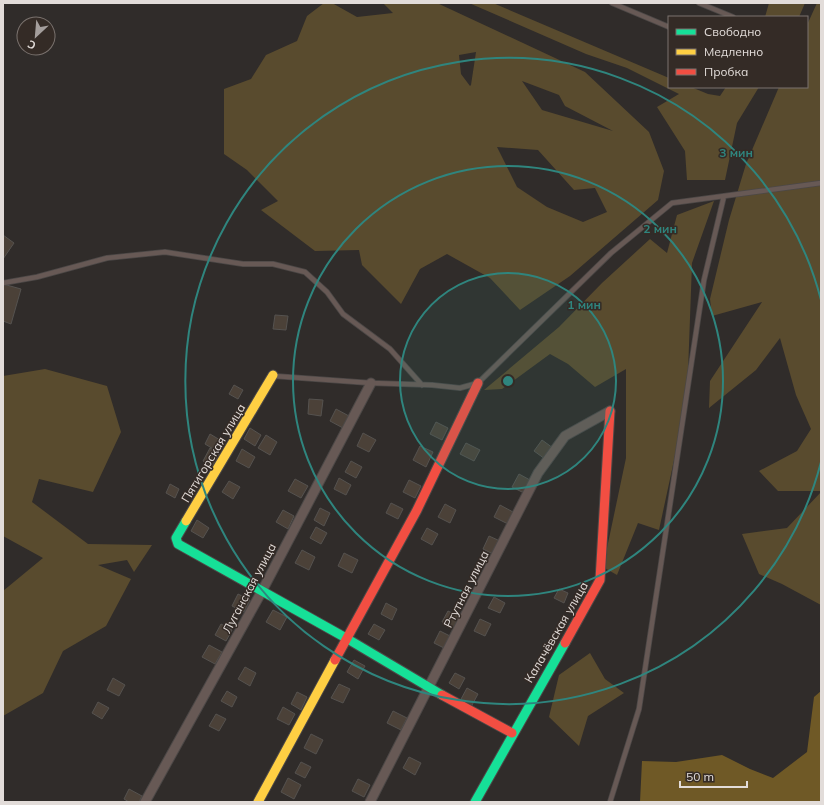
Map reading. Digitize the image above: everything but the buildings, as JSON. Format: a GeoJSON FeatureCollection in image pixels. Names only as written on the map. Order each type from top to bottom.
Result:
{"type":"FeatureCollection","features":[{"type":"Feature","properties":{"kind":"street","name":"Пятигорская улица"},"geometry":{"type":"LineString","coordinates":[[262,591],[178,544],[176,538],[273,375]]}},
{"type":"Feature","properties":{"kind":"street","name":"Луганская улица"},"geometry":{"type":"LineString","coordinates":[[145,802],[262,591],[370,383]]}},
{"type":"Feature","properties":{"kind":"street"},"geometry":{"type":"LineString","coordinates":[[258,802],[417,510],[478,383]]}},
{"type":"Feature","properties":{"kind":"street","name":"Ртутная улица"},"geometry":{"type":"LineString","coordinates":[[370,802],[538,473],[565,436],[610,411]]}},
{"type":"Feature","properties":{"kind":"street","name":"Калачёвская улица"},"geometry":{"type":"LineString","coordinates":[[475,802],[512,733],[600,580],[610,411]]}},
{"type":"Feature","properties":{"kind":"street"},"geometry":{"type":"LineString","coordinates":[[262,591],[346,638],[429,688],[512,733]]}},
{"type":"Feature","properties":{"kind":"lane"},"geometry":{"type":"LineString","coordinates":[[612,3],[668,27]]}},
{"type":"Feature","properties":{"kind":"lane"},"geometry":{"type":"LineString","coordinates":[[699,3],[731,16]]}},
{"type":"Feature","properties":{"kind":"lane"},"geometry":{"type":"LineString","coordinates":[[273,375],[370,383],[422,384],[460,388],[478,383],[611,253],[672,203],[821,183]]}},
{"type":"Feature","properties":{"kind":"lane"},"geometry":{"type":"LineString","coordinates":[[610,802],[639,709],[704,280],[724,196]]}},
{"type":"Feature","properties":{"kind":"lane"},"geometry":{"type":"LineString","coordinates":[[3,283],[38,277],[107,258],[164,252],[244,264],[273,264],[305,272],[327,292],[343,314],[390,349],[422,384]]}},
{"type":"Feature","properties":{"kind":"shaded area"},"geometry":{"type":"Polygon","coordinates":[[[324,3],[332,3],[357,17],[393,13],[383,3],[437,3],[585,72],[649,132],[664,171],[658,200],[570,276],[520,310],[490,278],[447,254],[420,269],[401,304],[362,265],[359,250],[315,251],[261,210],[278,201],[247,170],[224,154],[224,89],[251,79],[266,55],[297,41],[307,16],[324,3]],[[476,52],[459,55],[461,74],[470,86],[471,85],[476,52]],[[522,81],[542,110],[613,131],[565,106],[559,95],[522,81]],[[497,147],[517,187],[547,207],[583,222],[607,212],[595,188],[574,190],[538,150],[497,147]]]}},
{"type":"Feature","properties":{"kind":"shaded area"},"geometry":{"type":"Polygon","coordinates":[[[469,3],[493,3],[668,78],[668,88],[693,88],[708,94],[720,96],[725,88],[758,88],[737,123],[725,180],[687,180],[685,151],[657,107],[679,94],[627,68],[586,54],[469,3]]]}},
{"type":"Feature","properties":{"kind":"shaded area"},"geometry":{"type":"Polygon","coordinates":[[[769,3],[805,3],[799,16],[765,16],[769,3]]]}},
{"type":"Feature","properties":{"kind":"shaded area"},"geometry":{"type":"Polygon","coordinates":[[[817,3],[821,3],[821,491],[778,491],[759,471],[797,451],[811,429],[796,395],[780,338],[756,370],[709,408],[710,381],[762,302],[712,316],[710,299],[729,220],[746,164],[779,88],[808,88],[808,23],[817,3]]]}},
{"type":"Feature","properties":{"kind":"shaded area"},"geometry":{"type":"Polygon","coordinates":[[[714,201],[692,263],[687,400],[659,530],[638,523],[617,575],[603,567],[626,458],[626,369],[595,387],[568,364],[550,354],[502,389],[484,390],[559,327],[602,283],[650,239],[667,253],[677,215],[714,201]]]}},
{"type":"Feature","properties":{"kind":"shaded area"},"geometry":{"type":"Polygon","coordinates":[[[45,369],[107,386],[121,432],[93,492],[39,479],[32,502],[88,544],[152,545],[134,572],[127,560],[98,565],[131,579],[106,626],[63,651],[43,693],[3,716],[3,591],[43,558],[3,536],[3,376],[45,369]]]}},
{"type":"Feature","properties":{"kind":"shaded area"},"geometry":{"type":"Polygon","coordinates":[[[821,492],[821,605],[782,584],[759,574],[742,534],[787,528],[821,492]]]}},
{"type":"Feature","properties":{"kind":"shaded area"},"geometry":{"type":"Polygon","coordinates":[[[590,653],[605,679],[624,693],[588,716],[579,746],[549,717],[559,675],[590,653]]]}},
{"type":"Feature","properties":{"kind":"shaded area"},"geometry":{"type":"Polygon","coordinates":[[[821,691],[821,802],[640,802],[642,761],[676,762],[722,755],[750,769],[773,778],[807,752],[814,697],[821,691]]]}},
{"type":"Feature","properties":{"kind":"traffic: fast"},"geometry":{"type":"LineString","coordinates":[[186,521],[176,538],[178,544],[346,638],[442,695]]}},
{"type":"Feature","properties":{"kind":"traffic: fast"},"geometry":{"type":"LineString","coordinates":[[475,802],[565,643]]}},
{"type":"Feature","properties":{"kind":"traffic: slow"},"geometry":{"type":"LineString","coordinates":[[186,521],[273,375]]}},
{"type":"Feature","properties":{"kind":"traffic: slow"},"geometry":{"type":"LineString","coordinates":[[258,802],[335,660]]}},
{"type":"Feature","properties":{"kind":"traffic: jam"},"geometry":{"type":"LineString","coordinates":[[335,660],[417,510],[478,383]]}},
{"type":"Feature","properties":{"kind":"traffic: jam"},"geometry":{"type":"LineString","coordinates":[[565,643],[600,580],[610,411]]}},
{"type":"Feature","properties":{"kind":"traffic: jam"},"geometry":{"type":"LineString","coordinates":[[442,695],[512,733]]}}]}
